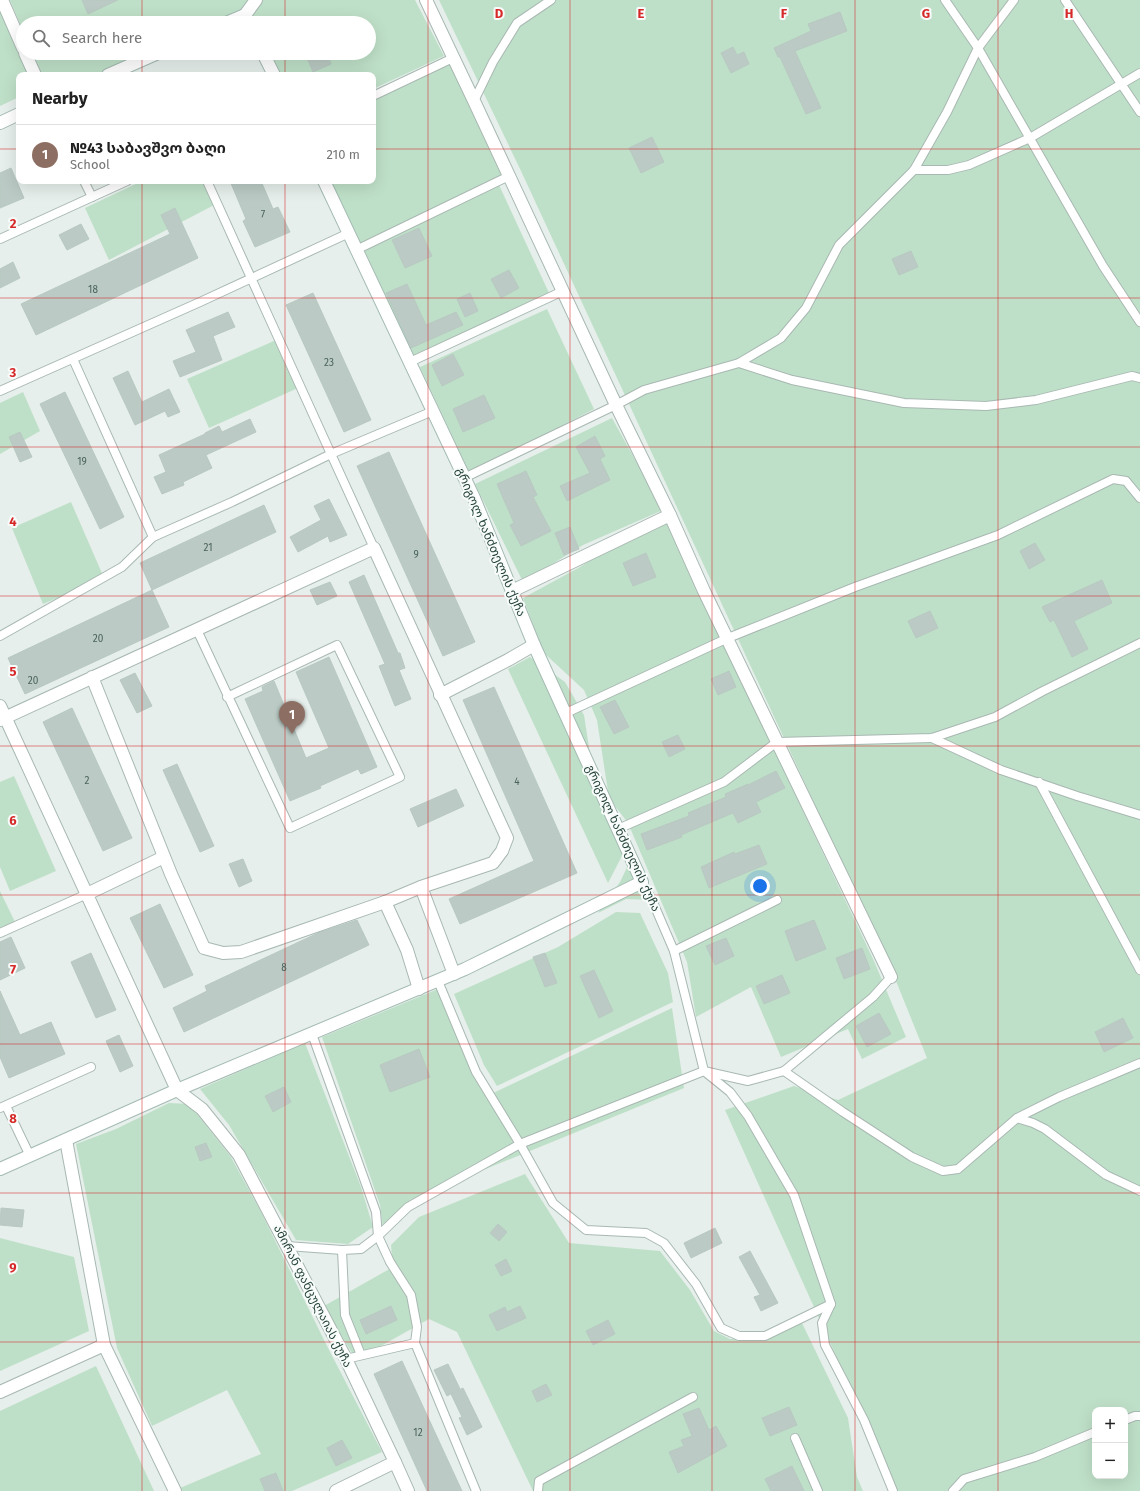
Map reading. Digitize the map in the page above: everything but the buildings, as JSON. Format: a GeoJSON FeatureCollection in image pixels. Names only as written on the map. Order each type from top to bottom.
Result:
{"type":"FeatureCollection","features":[{"type":"Feature","properties":{"kind":"street"},"geometry":{"type":"LineString","coordinates":[[2,0],[16,32]]}},
{"type":"Feature","properties":{"kind":"street"},"geometry":{"type":"LineString","coordinates":[[248,16],[256,0]]}},
{"type":"Feature","properties":{"kind":"street"},"geometry":{"type":"LineString","coordinates":[[426,0],[616,405],[670,515],[704,591],[891,977]]}},
{"type":"Feature","properties":{"kind":"street"},"geometry":{"type":"LineString","coordinates":[[28,60],[34,72]]}},
{"type":"Feature","properties":{"kind":"street"},"geometry":{"type":"LineString","coordinates":[[115,72],[142,60]]}},
{"type":"Feature","properties":{"kind":"street"},"geometry":{"type":"LineString","coordinates":[[266,60],[272,72]]}},
{"type":"Feature","properties":{"kind":"street"},"geometry":{"type":"LineString","coordinates":[[0,123],[16,115]]}},
{"type":"Feature","properties":{"kind":"street","name":"გრიგოლ ხანძთელის ქუჩა"},"geometry":{"type":"LineString","coordinates":[[325,184],[474,498],[534,645],[642,882]]}},
{"type":"Feature","properties":{"kind":"street"},"geometry":{"type":"LineString","coordinates":[[512,591],[670,515]]}},
{"type":"Feature","properties":{"kind":"street"},"geometry":{"type":"LineString","coordinates":[[3,718],[92,677],[196,630],[374,548],[440,695],[507,838],[502,851],[493,863],[241,952],[224,953],[204,948],[164,857],[92,677]]}},
{"type":"Feature","properties":{"kind":"street"},"geometry":{"type":"LineString","coordinates":[[440,695],[534,645]]}},
{"type":"Feature","properties":{"kind":"street"},"geometry":{"type":"LineString","coordinates":[[0,706],[3,718],[177,1090]]}},
{"type":"Feature","properties":{"kind":"street"},"geometry":{"type":"LineString","coordinates":[[86,894],[164,857]]}},
{"type":"Feature","properties":{"kind":"street"},"geometry":{"type":"LineString","coordinates":[[0,1169],[177,1090],[454,974],[642,882]]}},
{"type":"Feature","properties":{"kind":"street"},"geometry":{"type":"LineString","coordinates":[[421,888],[454,974]]}},
{"type":"Feature","properties":{"kind":"street"},"geometry":{"type":"LineString","coordinates":[[385,902],[407,950],[418,989]]}},
{"type":"Feature","properties":{"kind":"street","name":"ამირან ფანცულაიას ქუჩა"},"geometry":{"type":"LineString","coordinates":[[177,1090],[202,1109],[239,1155],[346,1359],[408,1491]]}},
{"type":"Feature","properties":{"kind":"street"},"geometry":{"type":"LineString","coordinates":[[66,1140],[104,1345],[116,1373],[175,1491]]}},
{"type":"Feature","properties":{"kind":"street"},"geometry":{"type":"LineString","coordinates":[[0,1392],[104,1345]]}},
{"type":"Feature","properties":{"kind":"street"},"geometry":{"type":"LineString","coordinates":[[336,1491],[395,1462]]}},
{"type":"Feature","properties":{"kind":"lane"},"geometry":{"type":"LineString","coordinates":[[474,101],[493,62],[517,23],[551,0]]}},
{"type":"Feature","properties":{"kind":"lane"},"geometry":{"type":"LineString","coordinates":[[945,0],[978,48],[1103,266],[1140,322]]}},
{"type":"Feature","properties":{"kind":"lane"},"geometry":{"type":"LineString","coordinates":[[464,478],[644,390],[739,363],[781,338],[806,308],[839,245],[914,170],[948,112],[978,48],[1014,0]]}},
{"type":"Feature","properties":{"kind":"lane"},"geometry":{"type":"LineString","coordinates":[[1065,0],[1140,112]]}},
{"type":"Feature","properties":{"kind":"lane"},"geometry":{"type":"LineString","coordinates":[[376,95],[453,58]]}},
{"type":"Feature","properties":{"kind":"lane"},"geometry":{"type":"LineString","coordinates":[[914,170],[948,170],[970,165],[1030,138],[1140,73]]}},
{"type":"Feature","properties":{"kind":"lane"},"geometry":{"type":"LineString","coordinates":[[356,250],[509,176]]}},
{"type":"Feature","properties":{"kind":"lane"},"geometry":{"type":"LineString","coordinates":[[86,184],[92,197]]}},
{"type":"Feature","properties":{"kind":"lane"},"geometry":{"type":"LineString","coordinates":[[0,239],[120,184]]}},
{"type":"Feature","properties":{"kind":"lane"},"geometry":{"type":"LineString","coordinates":[[209,184],[374,548]]}},
{"type":"Feature","properties":{"kind":"lane"},"geometry":{"type":"LineString","coordinates":[[0,391],[349,233]]}},
{"type":"Feature","properties":{"kind":"lane"},"geometry":{"type":"LineString","coordinates":[[410,362],[563,291]]}},
{"type":"Feature","properties":{"kind":"lane"},"geometry":{"type":"LineString","coordinates":[[73,359],[153,537]]}},
{"type":"Feature","properties":{"kind":"lane"},"geometry":{"type":"LineString","coordinates":[[739,363],[792,380],[904,403],[986,406],[1036,400],[1132,376],[1140,378]]}},
{"type":"Feature","properties":{"kind":"lane"},"geometry":{"type":"LineString","coordinates":[[0,636],[122,567],[153,537],[232,502],[331,454],[433,411]]}},
{"type":"Feature","properties":{"kind":"lane"},"geometry":{"type":"LineString","coordinates":[[566,713],[728,638],[854,587],[998,535],[1113,479],[1126,481],[1140,498]]}},
{"type":"Feature","properties":{"kind":"lane"},"geometry":{"type":"LineString","coordinates":[[196,630],[227,697],[290,828],[400,777],[337,645],[227,697]]}},
{"type":"Feature","properties":{"kind":"lane"},"geometry":{"type":"LineString","coordinates":[[618,829],[724,782],[777,742],[932,738],[995,717],[1043,691],[1140,643]]}},
{"type":"Feature","properties":{"kind":"lane"},"geometry":{"type":"LineString","coordinates":[[932,738],[1001,770],[1077,796],[1140,815]]}},
{"type":"Feature","properties":{"kind":"lane"},"geometry":{"type":"LineString","coordinates":[[1039,782],[1140,970]]}},
{"type":"Feature","properties":{"kind":"lane","name":"გრიგოლ ხანძთელის ქუჩა"},"geometry":{"type":"LineString","coordinates":[[642,882],[652,900],[674,951],[704,1071]]}},
{"type":"Feature","properties":{"kind":"lane"},"geometry":{"type":"LineString","coordinates":[[0,933],[86,894]]}},
{"type":"Feature","properties":{"kind":"lane"},"geometry":{"type":"LineString","coordinates":[[674,951],[776,900]]}},
{"type":"Feature","properties":{"kind":"lane"},"geometry":{"type":"LineString","coordinates":[[288,1246],[342,1250],[362,1249],[408,1207],[520,1144],[704,1071],[748,1081],[784,1071],[873,997],[891,977]]}},
{"type":"Feature","properties":{"kind":"lane"},"geometry":{"type":"LineString","coordinates":[[438,981],[476,1072],[520,1144],[553,1203],[586,1230],[646,1233],[664,1243],[696,1284],[721,1328],[738,1336],[765,1336],[831,1304]]}},
{"type":"Feature","properties":{"kind":"lane"},"geometry":{"type":"LineString","coordinates":[[312,1034],[376,1212],[378,1236],[390,1262],[411,1295],[417,1327],[415,1343],[476,1491]]}},
{"type":"Feature","properties":{"kind":"lane"},"geometry":{"type":"LineString","coordinates":[[784,1071],[912,1157],[942,1171],[958,1169],[1017,1118],[1059,1097],[1140,1063]]}},
{"type":"Feature","properties":{"kind":"lane"},"geometry":{"type":"LineString","coordinates":[[30,1156],[3,1107],[91,1067]]}},
{"type":"Feature","properties":{"kind":"lane"},"geometry":{"type":"LineString","coordinates":[[704,1071],[730,1092],[748,1116],[794,1195],[831,1304],[822,1323],[825,1345],[864,1420],[892,1491]]}},
{"type":"Feature","properties":{"kind":"lane"},"geometry":{"type":"LineString","coordinates":[[1017,1118],[1045,1129],[1106,1175],[1140,1191]]}},
{"type":"Feature","properties":{"kind":"lane"},"geometry":{"type":"LineString","coordinates":[[342,1250],[345,1316],[361,1355]]}},
{"type":"Feature","properties":{"kind":"lane"},"geometry":{"type":"LineString","coordinates":[[346,1359],[415,1343]]}},
{"type":"Feature","properties":{"kind":"lane"},"geometry":{"type":"LineString","coordinates":[[538,1491],[539,1481],[693,1397]]}},
{"type":"Feature","properties":{"kind":"lane"},"geometry":{"type":"LineString","coordinates":[[1128,1419],[1140,1416]]}},
{"type":"Feature","properties":{"kind":"lane"},"geometry":{"type":"LineString","coordinates":[[953,1491],[964,1479],[1035,1457],[1092,1433]]}},
{"type":"Feature","properties":{"kind":"lane"},"geometry":{"type":"LineString","coordinates":[[795,1438],[818,1491]]}},
{"type":"Feature","properties":{"kind":"green space"},"geometry":{"type":"Polygon","coordinates":[[[10,0],[415,0],[444,56],[376,88],[376,72],[270,72],[264,60],[376,60],[376,16],[17,16],[10,0]]]}},
{"type":"Feature","properties":{"kind":"green space"},"geometry":{"type":"Polygon","coordinates":[[[439,0],[1140,0],[1140,1491],[897,1491],[725,1110],[794,1086],[838,1100],[927,1058],[892,971],[521,171],[439,0]]]}},
{"type":"Feature","properties":{"kind":"green space"},"geometry":{"type":"Polygon","coordinates":[[[0,8],[16,45],[16,60],[23,60],[28,72],[16,72],[16,98],[0,106],[0,8]]]}},
{"type":"Feature","properties":{"kind":"green space"},"geometry":{"type":"Polygon","coordinates":[[[36,60],[159,60],[131,72],[41,72],[36,60]]]}},
{"type":"Feature","properties":{"kind":"green space"},"geometry":{"type":"Polygon","coordinates":[[[451,62],[504,176],[358,247],[328,184],[376,184],[376,98],[451,62]]]}},
{"type":"Feature","properties":{"kind":"green space"},"geometry":{"type":"Polygon","coordinates":[[[136,184],[206,184],[216,204],[109,260],[85,208],[136,184]]]}},
{"type":"Feature","properties":{"kind":"green space"},"geometry":{"type":"Polygon","coordinates":[[[499,185],[549,293],[414,356],[364,250],[499,185]]]}},
{"type":"Feature","properties":{"kind":"green space"},"geometry":{"type":"Polygon","coordinates":[[[547,309],[594,409],[470,474],[420,367],[547,309]]]}},
{"type":"Feature","properties":{"kind":"green space"},"geometry":{"type":"Polygon","coordinates":[[[276,340],[298,388],[209,428],[187,379],[276,340]]]}},
{"type":"Feature","properties":{"kind":"green space"},"geometry":{"type":"Polygon","coordinates":[[[23,392],[40,431],[0,454],[0,403],[23,392]]]}},
{"type":"Feature","properties":{"kind":"green space"},"geometry":{"type":"Polygon","coordinates":[[[612,418],[663,510],[583,545],[523,582],[475,484],[612,418]]]}},
{"type":"Feature","properties":{"kind":"green space"},"geometry":{"type":"Polygon","coordinates":[[[71,502],[104,578],[43,604],[12,528],[71,502]]]}},
{"type":"Feature","properties":{"kind":"green space"},"geometry":{"type":"Polygon","coordinates":[[[662,513],[874,961],[906,1037],[862,1059],[848,1029],[781,1057],[751,987],[696,1017],[687,962],[628,823],[609,798],[597,720],[584,690],[544,653],[523,598],[580,567],[662,513]]]}},
{"type":"Feature","properties":{"kind":"green space"},"geometry":{"type":"Polygon","coordinates":[[[530,657],[565,682],[584,715],[596,793],[625,850],[608,883],[508,669],[530,657]]]}},
{"type":"Feature","properties":{"kind":"green space"},"geometry":{"type":"Polygon","coordinates":[[[14,776],[56,871],[10,891],[0,867],[0,782],[14,776]]]}},
{"type":"Feature","properties":{"kind":"green space"},"geometry":{"type":"Polygon","coordinates":[[[633,855],[652,900],[626,899],[598,913],[620,882],[633,855]]]}},
{"type":"Feature","properties":{"kind":"green space"},"geometry":{"type":"Polygon","coordinates":[[[0,891],[15,922],[0,928],[0,891]]]}},
{"type":"Feature","properties":{"kind":"green space"},"geometry":{"type":"Polygon","coordinates":[[[616,912],[640,913],[668,973],[673,1002],[497,1086],[484,1065],[454,994],[558,947],[616,912]]]}},
{"type":"Feature","properties":{"kind":"green space"},"geometry":{"type":"Polygon","coordinates":[[[438,989],[487,1096],[672,1008],[684,1088],[410,1200],[383,1228],[380,1205],[322,1037],[438,989]]]}},
{"type":"Feature","properties":{"kind":"green space"},"geometry":{"type":"Polygon","coordinates":[[[305,1043],[361,1187],[373,1227],[348,1244],[296,1240],[229,1125],[200,1089],[305,1043]]]}},
{"type":"Feature","properties":{"kind":"green space"},"geometry":{"type":"Polygon","coordinates":[[[169,1103],[189,1104],[231,1157],[262,1214],[327,1346],[382,1452],[292,1491],[182,1491],[180,1488],[261,1454],[227,1390],[152,1426],[117,1348],[76,1144],[116,1129],[169,1103]]]}},
{"type":"Feature","properties":{"kind":"green space"},"geometry":{"type":"Polygon","coordinates":[[[525,1174],[569,1243],[660,1251],[690,1290],[714,1331],[730,1339],[755,1339],[801,1321],[848,1418],[857,1477],[863,1491],[533,1491],[457,1332],[429,1319],[356,1360],[324,1306],[393,1267],[391,1245],[419,1217],[525,1174]]]}},
{"type":"Feature","properties":{"kind":"green space"},"geometry":{"type":"Polygon","coordinates":[[[0,1238],[74,1257],[89,1331],[0,1371],[0,1238]]]}},
{"type":"Feature","properties":{"kind":"green space"},"geometry":{"type":"Polygon","coordinates":[[[96,1366],[154,1491],[0,1491],[0,1411],[96,1366]]]}},
{"type":"Feature","properties":{"kind":"place","name":"№43 საბავშვო ბაღი"},"geometry":{"type":"Point","coordinates":[292,734]}}]}
